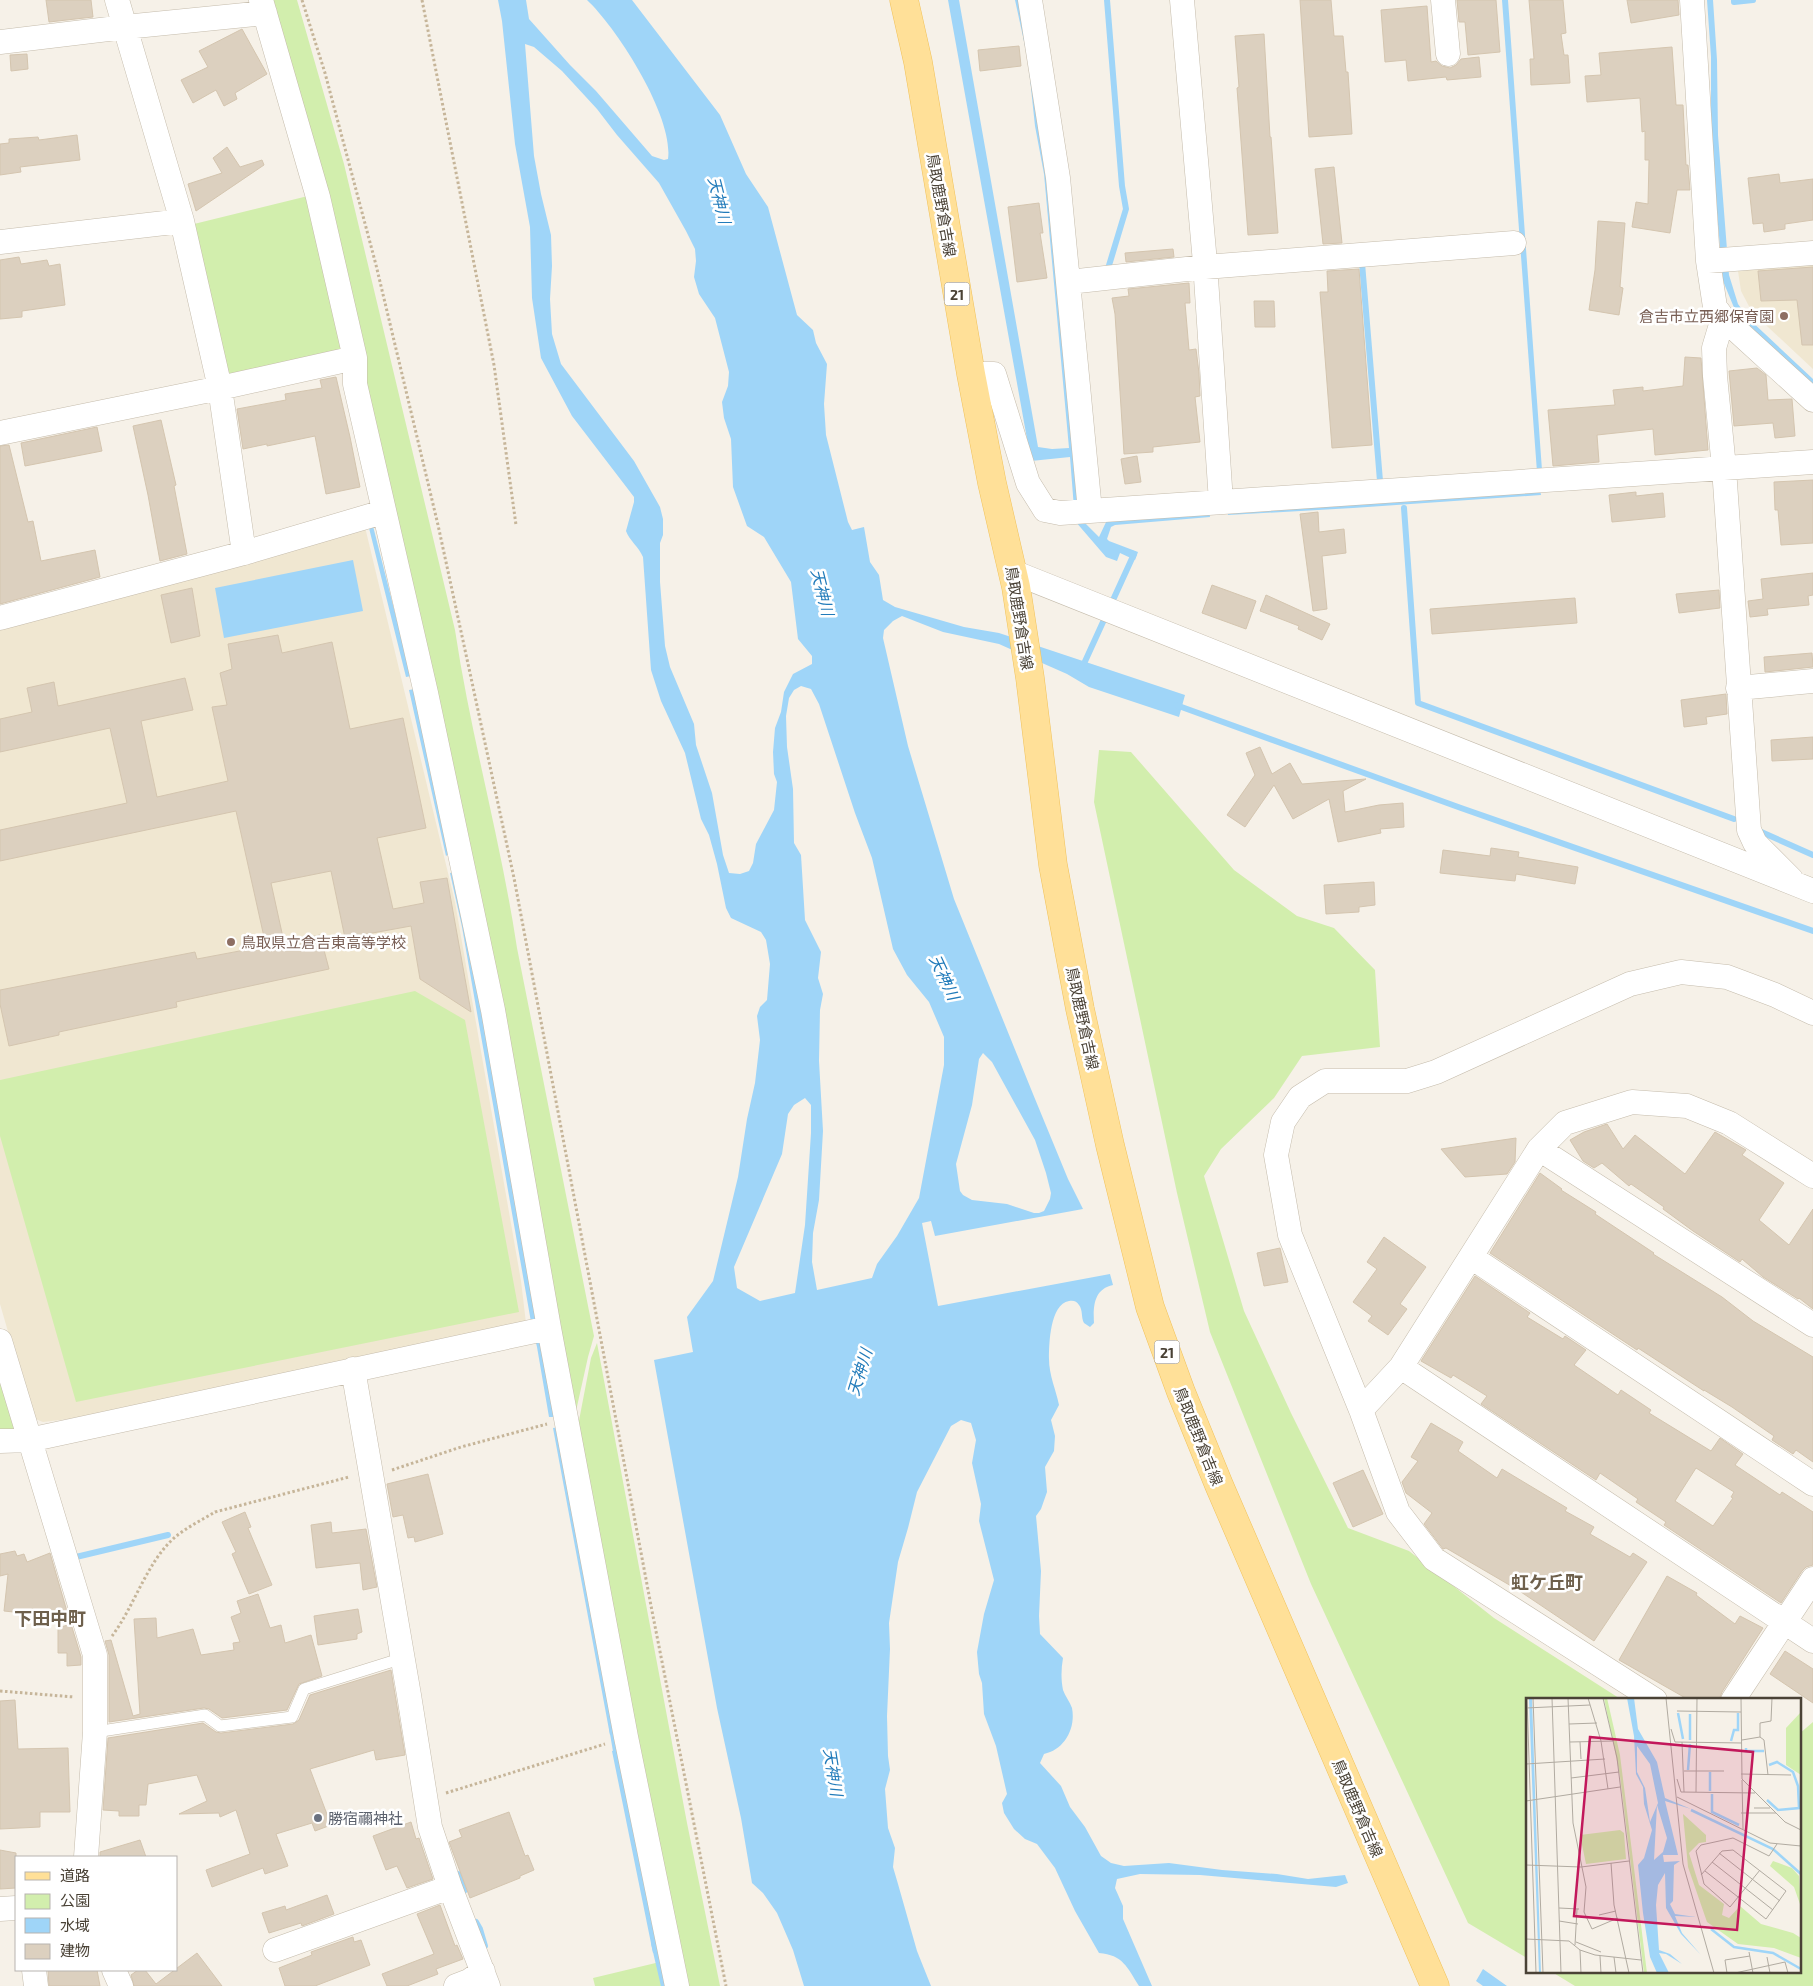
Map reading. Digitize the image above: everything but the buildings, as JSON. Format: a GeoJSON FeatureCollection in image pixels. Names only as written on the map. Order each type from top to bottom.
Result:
{"type":"FeatureCollection","features":[{"type":"Feature","properties":{"kind":"main road","name":"鳥取鹿野倉吉線"},"geometry":{"type":"LineString","coordinates":[[904,0],[918,62],[971,374],[992,482],[1015,579],[1030,678],[1053,865],[1080,1009],[1110,1145],[1150,1307],[1181,1392],[1219,1485],[1435,1986]]}},
{"type":"Feature","properties":{"kind":"street"},"geometry":{"type":"LineString","coordinates":[[117,0],[182,221],[220,388],[244,553]]}},
{"type":"Feature","properties":{"kind":"street"},"geometry":{"type":"LineString","coordinates":[[1030,0],[1058,178],[1090,511]]}},
{"type":"Feature","properties":{"kind":"street"},"geometry":{"type":"LineString","coordinates":[[1182,0],[1205,267],[1221,502]]}},
{"type":"Feature","properties":{"kind":"street"},"geometry":{"type":"LineString","coordinates":[[1443,0],[1448,54]]}},
{"type":"Feature","properties":{"kind":"street"},"geometry":{"type":"LineString","coordinates":[[1692,0],[1708,261],[1715,307],[1723,318],[1813,400]]}},
{"type":"Feature","properties":{"kind":"street"},"geometry":{"type":"LineString","coordinates":[[0,42],[125,27],[263,6],[318,197],[355,358],[355,384],[426,693],[493,1010],[549,1328],[626,1737],[677,1986]]}},
{"type":"Feature","properties":{"kind":"street"},"geometry":{"type":"LineString","coordinates":[[0,242],[182,221]]}},
{"type":"Feature","properties":{"kind":"street"},"geometry":{"type":"LineString","coordinates":[[1069,282],[1205,267],[1514,243]]}},
{"type":"Feature","properties":{"kind":"street"},"geometry":{"type":"LineString","coordinates":[[1708,261],[1813,253]]}},
{"type":"Feature","properties":{"kind":"street"},"geometry":{"type":"LineString","coordinates":[[1723,318],[1714,348],[1749,830],[1755,843],[1805,888]]}},
{"type":"Feature","properties":{"kind":"street"},"geometry":{"type":"LineString","coordinates":[[0,432],[220,388],[355,358]]}},
{"type":"Feature","properties":{"kind":"street"},"geometry":{"type":"LineString","coordinates":[[971,374],[994,374],[1028,484],[1045,510],[1060,513],[1813,462]]}},
{"type":"Feature","properties":{"kind":"street"},"geometry":{"type":"LineString","coordinates":[[0,618],[244,553],[383,512]]}},
{"type":"Feature","properties":{"kind":"street"},"geometry":{"type":"LineString","coordinates":[[1015,579],[1805,888]]}},
{"type":"Feature","properties":{"kind":"street"},"geometry":{"type":"LineString","coordinates":[[1738,688],[1813,681]]}},
{"type":"Feature","properties":{"kind":"street"},"geometry":{"type":"LineString","coordinates":[[1652,1698],[1434,1559],[1398,1512],[1362,1410],[1290,1236],[1276,1155],[1283,1122],[1300,1097],[1326,1081],[1408,1081],[1422,1077],[1630,984],[1680,972],[1727,977],[1775,995],[1813,1013]]}},
{"type":"Feature","properties":{"kind":"street"},"geometry":{"type":"LineString","coordinates":[[1362,1410],[1401,1367],[1539,1149],[1565,1123],[1632,1102],[1687,1106],[1729,1123],[1813,1176]]}},
{"type":"Feature","properties":{"kind":"street"},"geometry":{"type":"LineString","coordinates":[[1539,1149],[1813,1325]]}},
{"type":"Feature","properties":{"kind":"street"},"geometry":{"type":"LineString","coordinates":[[1471,1257],[1813,1484]]}},
{"type":"Feature","properties":{"kind":"street"},"geometry":{"type":"LineString","coordinates":[[0,1441],[29,1440],[549,1328]]}},
{"type":"Feature","properties":{"kind":"street"},"geometry":{"type":"LineString","coordinates":[[0,1341],[95,1655],[95,1732],[86,1856]]}},
{"type":"Feature","properties":{"kind":"street"},"geometry":{"type":"LineString","coordinates":[[1401,1367],[1813,1641]]}},
{"type":"Feature","properties":{"kind":"street"},"geometry":{"type":"LineString","coordinates":[[354,1369],[430,1826],[450,1887],[486,1979],[469,1981],[456,1986]]}},
{"type":"Feature","properties":{"kind":"street"},"geometry":{"type":"LineString","coordinates":[[1734,1698],[1813,1579]]}},
{"type":"Feature","properties":{"kind":"street"},"geometry":{"type":"LineString","coordinates":[[274,1950],[450,1887]]}},
{"type":"Feature","properties":{"kind":"street"},"geometry":{"type":"LineString","coordinates":[[0,1909],[15,1908]]}},
{"type":"Feature","properties":{"kind":"street"},"geometry":{"type":"LineString","coordinates":[[34,1971],[36,1986]]}},
{"type":"Feature","properties":{"kind":"street"},"geometry":{"type":"LineString","coordinates":[[114,1971],[121,1986]]}},
{"type":"Feature","properties":{"kind":"lane"},"geometry":{"type":"LineString","coordinates":[[95,1732],[205,1715],[220,1726],[292,1717],[304,1689],[403,1658]]}},
{"type":"Feature","properties":{"kind":"path"},"geometry":{"type":"LineString","coordinates":[[302,0],[325,73],[376,265],[438,525],[470,672],[516,888],[654,1621],[726,1986]]}},
{"type":"Feature","properties":{"kind":"path"},"geometry":{"type":"LineString","coordinates":[[422,0],[494,365],[516,525]]}},
{"type":"Feature","properties":{"kind":"path"},"geometry":{"type":"LineString","coordinates":[[95,1655],[114,1634],[156,1562],[173,1539],[215,1512],[372,1474],[461,1447],[567,1419]]}},
{"type":"Feature","properties":{"kind":"path"},"geometry":{"type":"LineString","coordinates":[[0,1691],[95,1698]]}},
{"type":"Feature","properties":{"kind":"path"},"geometry":{"type":"LineString","coordinates":[[426,1799],[626,1737]]}},
{"type":"Feature","properties":{"kind":"shaded area","name":"倉吉市立西郷保育園"},"geometry":{"type":"Polygon","coordinates":[[[1813,262],[1813,369],[1752,312],[1741,291],[1738,271],[1743,268],[1813,262]]]}},
{"type":"Feature","properties":{"kind":"shaded area","name":"鳥取県立倉吉東高等学校"},"geometry":{"type":"Polygon","coordinates":[[[365,527],[455,902],[521,1281],[526,1323],[241,1384],[69,1419],[43,1422],[33,1418],[0,1304],[0,628],[365,527]]]}},
{"type":"Feature","properties":{"kind":"green space"},"geometry":{"type":"Polygon","coordinates":[[[266,0],[297,0],[344,164],[455,630],[469,710],[503,868],[517,948],[594,1336],[576,1411],[266,0]]]}},
{"type":"Feature","properties":{"kind":"green space"},"geometry":{"type":"Polygon","coordinates":[[[312,195],[346,342],[337,354],[234,375],[221,369],[194,224],[312,195]]]}},
{"type":"Feature","properties":{"kind":"green space"},"geometry":{"type":"Polygon","coordinates":[[[1099,750],[1131,752],[1234,870],[1297,916],[1334,928],[1375,970],[1380,1047],[1302,1056],[1274,1098],[1221,1149],[1204,1176],[1244,1311],[1291,1413],[1348,1528],[1409,1551],[1494,1618],[1619,1698],[1526,1698],[1526,1957],[1468,1923],[1311,1584],[1210,1332],[1177,1193],[1094,802],[1099,750]]]}},
{"type":"Feature","properties":{"kind":"green space"},"geometry":{"type":"Polygon","coordinates":[[[415,991],[465,1020],[519,1312],[76,1402],[0,1136],[0,1080],[415,991]]]}},
{"type":"Feature","properties":{"kind":"green space"},"geometry":{"type":"Polygon","coordinates":[[[597,1343],[687,1823],[720,1986],[684,1986],[577,1431],[591,1358],[597,1343]]]}},
{"type":"Feature","properties":{"kind":"green space"},"geometry":{"type":"Polygon","coordinates":[[[0,1364],[20,1433],[0,1435],[0,1364]]]}},
{"type":"Feature","properties":{"kind":"green space"},"geometry":{"type":"Polygon","coordinates":[[[1813,1722],[1813,1986],[1575,1986],[1555,1974],[1800,1974],[1800,1733],[1813,1722]]]}},
{"type":"Feature","properties":{"kind":"green space"},"geometry":{"type":"Polygon","coordinates":[[[664,1961],[669,1986],[595,1986],[593,1978],[664,1961]]]}},
{"type":"Feature","properties":{"kind":"water","name":"天神川"},"geometry":{"type":"Polygon","coordinates":[[[498,0],[526,0],[529,19],[596,91],[652,156],[664,160],[668,159],[667,141],[662,120],[653,98],[641,74],[613,31],[587,0],[632,0],[720,115],[746,174],[768,207],[797,315],[813,330],[816,343],[827,364],[824,404],[826,435],[848,522],[852,530],[864,527],[870,562],[879,575],[883,600],[895,607],[964,627],[999,633],[1185,695],[1179,717],[1089,687],[1067,674],[999,644],[943,632],[902,616],[893,621],[884,630],[883,638],[908,746],[954,899],[1068,1179],[1083,1209],[935,1236],[931,1221],[922,1223],[938,1306],[1110,1274],[1113,1285],[1098,1294],[1094,1310],[1094,1323],[1090,1327],[1084,1323],[1078,1304],[1075,1301],[1069,1301],[1058,1309],[1050,1335],[1049,1365],[1059,1405],[1051,1420],[1055,1436],[1054,1451],[1045,1467],[1047,1492],[1041,1509],[1036,1516],[1041,1571],[1040,1634],[1063,1658],[1062,1686],[1072,1708],[1073,1716],[1070,1731],[1063,1743],[1051,1752],[1044,1754],[1040,1763],[1061,1786],[1070,1807],[1085,1827],[1101,1856],[1111,1863],[1124,1866],[1169,1863],[1308,1879],[1345,1875],[1348,1883],[1336,1887],[1200,1875],[1140,1874],[1117,1879],[1115,1888],[1123,1906],[1123,1919],[1152,1986],[1139,1986],[1124,1963],[1114,1956],[1099,1953],[1075,1911],[1055,1868],[1037,1844],[1025,1839],[1014,1829],[1004,1813],[1002,1803],[1007,1794],[996,1746],[984,1714],[977,1652],[984,1614],[994,1580],[979,1521],[981,1504],[972,1463],[976,1440],[971,1423],[961,1420],[951,1426],[917,1492],[898,1562],[889,1623],[890,1649],[887,1716],[890,1770],[885,1789],[888,1828],[895,1848],[893,1867],[917,1951],[931,1986],[804,1986],[793,1950],[777,1913],[763,1893],[752,1883],[741,1818],[717,1708],[654,1360],[693,1352],[687,1317],[713,1281],[738,1177],[755,1083],[760,1040],[757,1016],[760,1007],[767,1000],[770,964],[766,940],[761,932],[731,918],[726,908],[717,864],[709,835],[701,819],[685,753],[661,701],[651,670],[643,557],[626,531],[634,497],[572,416],[541,358],[532,298],[530,227],[515,144],[502,21],[498,0]],[[525,44],[534,156],[551,235],[550,299],[552,334],[561,364],[634,461],[660,507],[663,519],[663,535],[660,543],[660,582],[665,646],[670,667],[694,724],[696,745],[712,793],[723,855],[729,873],[740,874],[749,871],[753,863],[756,844],[774,810],[777,782],[774,774],[773,752],[775,728],[781,712],[784,692],[793,674],[812,664],[812,656],[798,639],[791,582],[764,537],[747,526],[733,487],[731,439],[724,418],[722,402],[728,386],[729,372],[715,318],[699,294],[694,277],[695,249],[659,183],[597,109],[562,71],[534,47],[525,44]],[[801,686],[794,690],[789,698],[786,716],[787,747],[793,789],[794,843],[801,855],[805,920],[821,952],[818,978],[823,994],[820,1010],[819,1061],[823,1131],[819,1200],[813,1233],[812,1262],[817,1290],[872,1278],[877,1264],[897,1236],[919,1198],[944,1065],[944,1037],[929,1002],[907,975],[893,949],[872,858],[819,704],[811,689],[801,686]],[[983,1053],[979,1059],[972,1105],[956,1164],[960,1191],[972,1200],[1007,1204],[1034,1213],[1044,1211],[1051,1193],[1035,1140],[992,1062],[983,1053]],[[805,1098],[794,1105],[788,1114],[782,1154],[734,1267],[737,1288],[760,1301],[795,1293],[805,1225],[811,1105],[805,1098]]]}},
{"type":"Feature","properties":{"kind":"water"},"geometry":{"type":"Polygon","coordinates":[[[948,0],[959,0],[1038,447],[1052,449],[1069,448],[1044,174],[1035,126],[1028,60],[1015,0],[1024,0],[1036,53],[1084,522],[1099,537],[1107,520],[1209,510],[1210,517],[1115,525],[1111,527],[1107,539],[1138,552],[1135,560],[1120,553],[1117,561],[1106,557],[1075,521],[1070,457],[1031,461],[948,0]]]}},
{"type":"Feature","properties":{"kind":"water"},"geometry":{"type":"Polygon","coordinates":[[[1502,0],[1508,0],[1542,470],[1537,472],[1502,0]]]}},
{"type":"Feature","properties":{"kind":"water"},"geometry":{"type":"Polygon","coordinates":[[[1707,0],[1713,0],[1717,60],[1718,135],[1729,275],[1738,304],[1749,319],[1813,379],[1813,384],[1746,324],[1735,310],[1723,281],[1711,144],[1711,57],[1707,0]]]}},
{"type":"Feature","properties":{"kind":"water"},"geometry":{"type":"Polygon","coordinates":[[[1540,489],[1541,495],[1353,508],[1228,515],[1227,510],[1540,489]]]}},
{"type":"Feature","properties":{"kind":"water"},"geometry":{"type":"Polygon","coordinates":[[[373,526],[411,676],[406,677],[369,528],[373,526]]]}},
{"type":"Feature","properties":{"kind":"water"},"geometry":{"type":"Polygon","coordinates":[[[353,560],[363,611],[224,638],[215,588],[353,560]]]}},
{"type":"Feature","properties":{"kind":"water"},"geometry":{"type":"Polygon","coordinates":[[[415,689],[451,852],[446,856],[409,690],[415,689]]]}},
{"type":"Feature","properties":{"kind":"water"},"geometry":{"type":"Polygon","coordinates":[[[456,872],[555,1417],[549,1417],[531,1322],[462,927],[450,873],[456,872]]]}},
{"type":"Feature","properties":{"kind":"water"},"geometry":{"type":"Polygon","coordinates":[[[559,1427],[615,1733],[610,1735],[553,1428],[559,1427]]]}},
{"type":"Feature","properties":{"kind":"water"},"geometry":{"type":"Polygon","coordinates":[[[617,1750],[658,1951],[653,1953],[612,1751],[617,1750]]]}},
{"type":"Feature","properties":{"kind":"water"},"geometry":{"type":"Polygon","coordinates":[[[1483,1969],[1507,1986],[1483,1986],[1476,1981],[1483,1969]]]}},
{"type":"Feature","properties":{"kind":"waterway"},"geometry":{"type":"LineString","coordinates":[[1107,0],[1122,186],[1126,209],[1107,272]]}},
{"type":"Feature","properties":{"kind":"waterway"},"geometry":{"type":"LineString","coordinates":[[1734,0],[1734,2],[1753,0]]}},
{"type":"Feature","properties":{"kind":"waterway"},"geometry":{"type":"LineString","coordinates":[[1362,263],[1380,481]]}},
{"type":"Feature","properties":{"kind":"waterway"},"geometry":{"type":"LineString","coordinates":[[1404,508],[1418,703],[1734,819]]}},
{"type":"Feature","properties":{"kind":"waterway"},"geometry":{"type":"LineString","coordinates":[[1082,668],[1134,554],[1131,553]]}},
{"type":"Feature","properties":{"kind":"waterway"},"geometry":{"type":"LineString","coordinates":[[1176,705],[1461,808],[1813,931]]}},
{"type":"Feature","properties":{"kind":"waterway"},"geometry":{"type":"LineString","coordinates":[[1759,831],[1813,855]]}},
{"type":"Feature","properties":{"kind":"waterway"},"geometry":{"type":"LineString","coordinates":[[76,1557],[168,1535]]}},
{"type":"Feature","properties":{"kind":"waterway"},"geometry":{"type":"LineString","coordinates":[[612,1728],[617,1757]]}},
{"type":"Feature","properties":{"kind":"waterway"},"geometry":{"type":"LineString","coordinates":[[458,1874],[464,1891]]}},
{"type":"Feature","properties":{"kind":"waterway"},"geometry":{"type":"LineString","coordinates":[[476,1922],[485,1946]]}},
{"type":"Feature","properties":{"kind":"waterway"},"geometry":{"type":"LineString","coordinates":[[654,1943],[664,1986]]}},
{"type":"Feature","properties":{"kind":"place","name":"倉吉市立西郷保育園"},"geometry":{"type":"Point","coordinates":[1784,316]}},
{"type":"Feature","properties":{"kind":"place","name":"鳥取県立倉吉東高等学校"},"geometry":{"type":"Point","coordinates":[231,942]}},
{"type":"Feature","properties":{"kind":"place","name":"勝宿禰神社"},"geometry":{"type":"Point","coordinates":[318,1818]}},
{"type":"Feature","properties":{"kind":"district","name":"虹ケ丘町"},"geometry":{"type":"Point","coordinates":[1547,1582]}},
{"type":"Feature","properties":{"kind":"district","name":"下田中町"},"geometry":{"type":"Point","coordinates":[50,1618]}}]}
